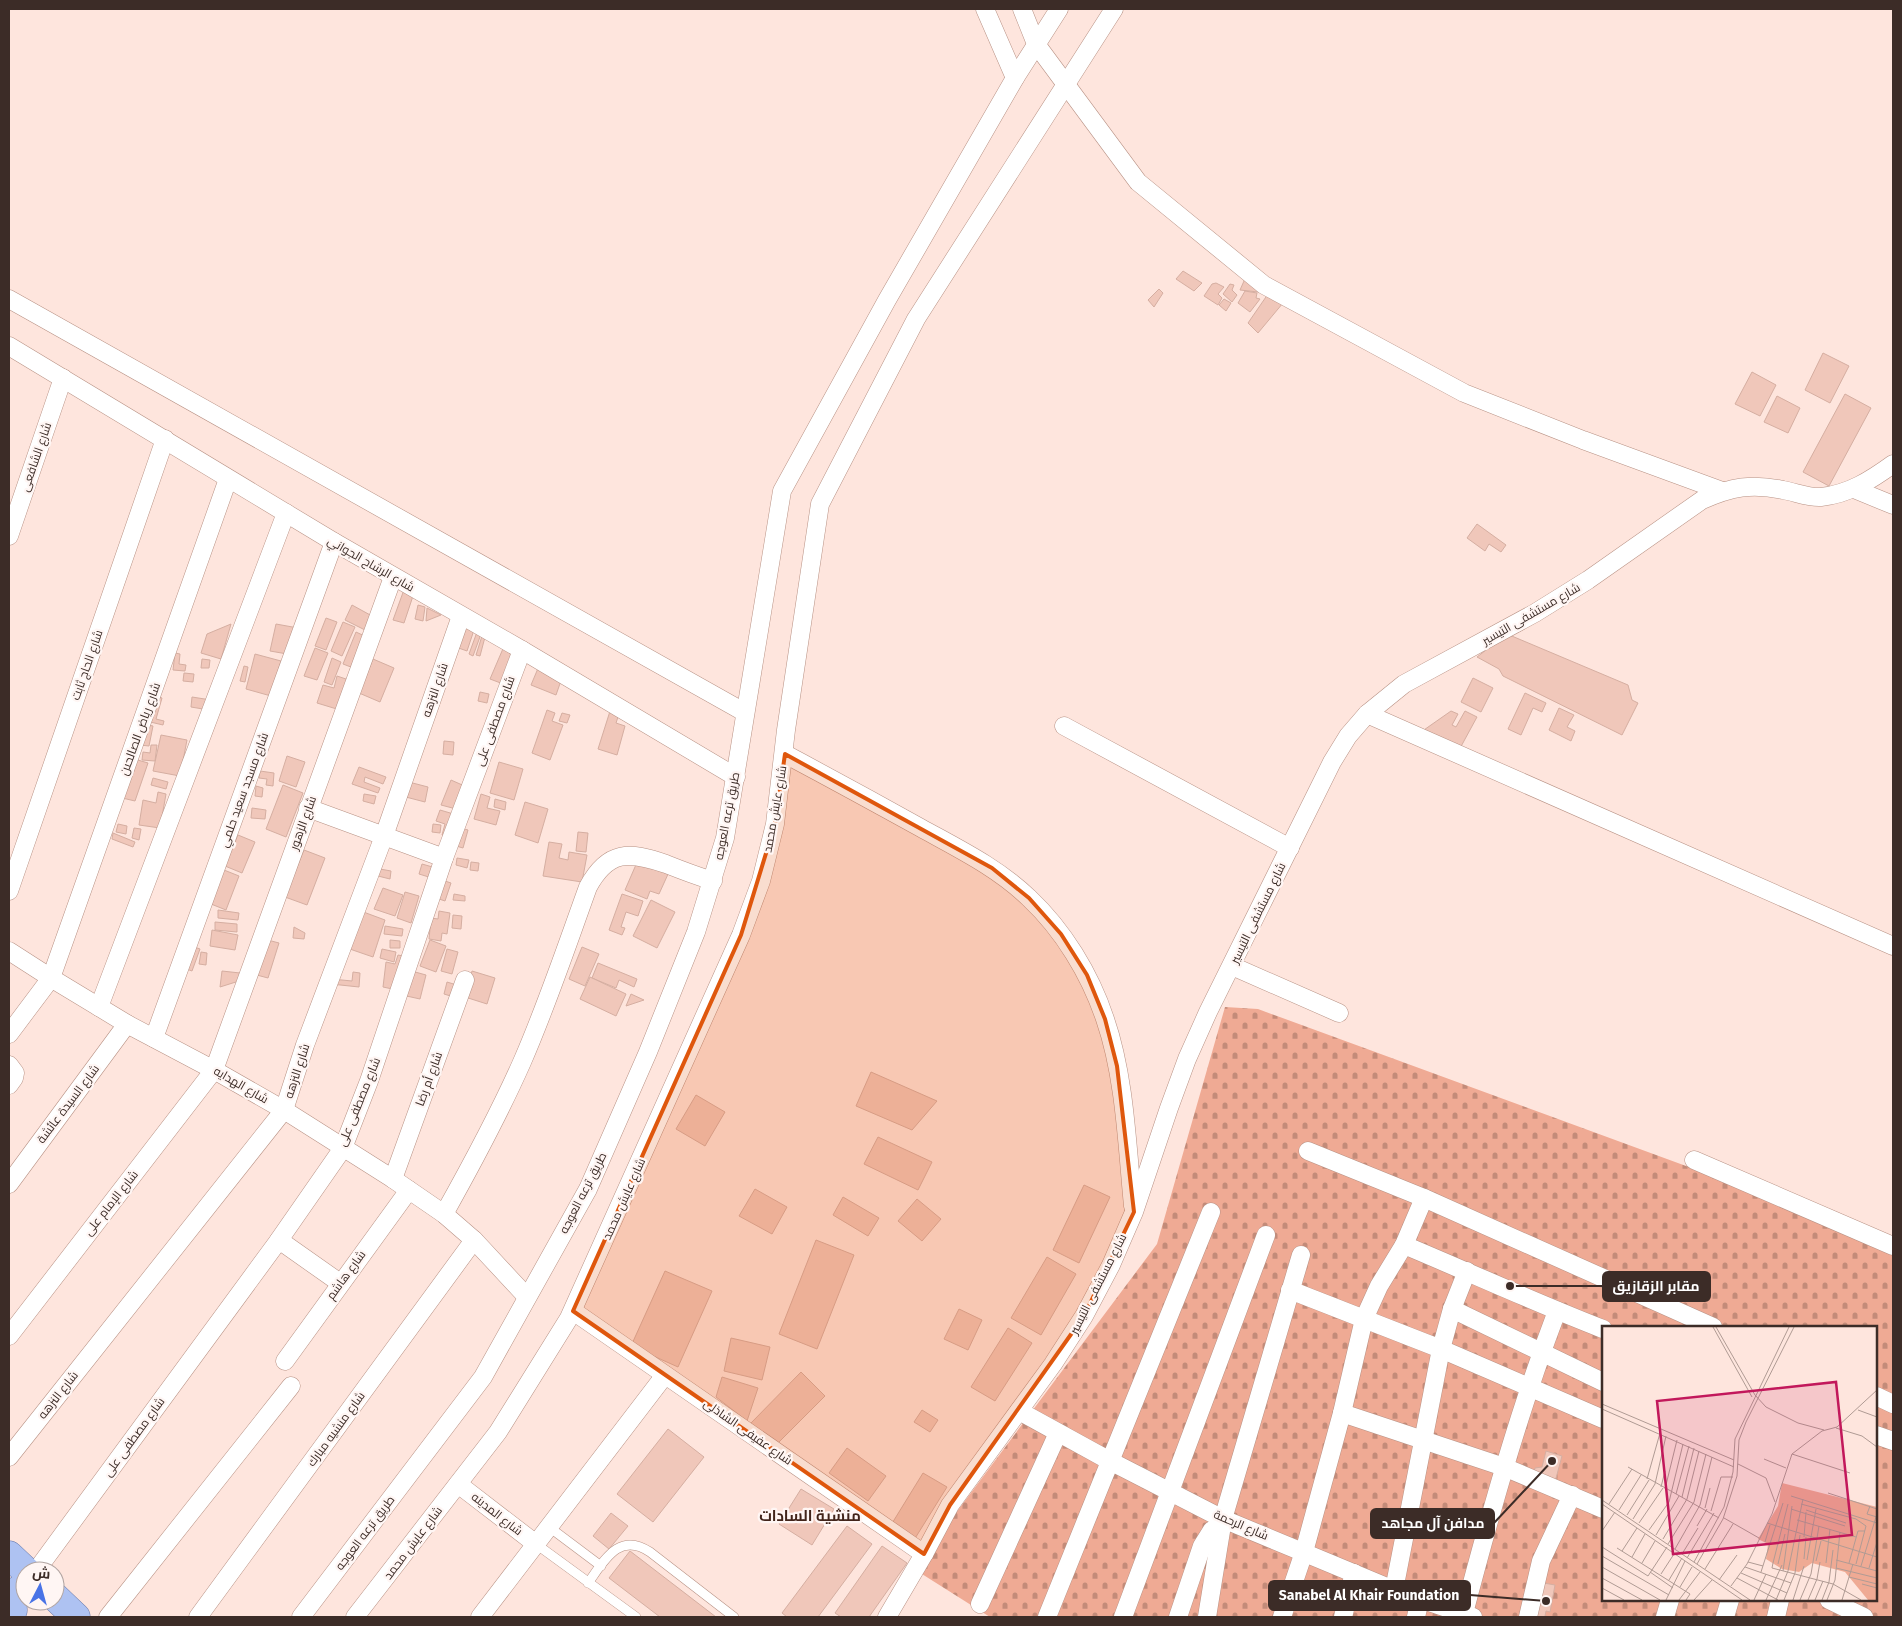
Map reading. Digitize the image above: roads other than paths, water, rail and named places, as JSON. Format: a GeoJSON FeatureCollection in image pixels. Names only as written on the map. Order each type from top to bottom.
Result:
{"type":"FeatureCollection","features":[{"type":"Feature","properties":{"kind":"main road"},"geometry":{"type":"LineString","coordinates":[[14,1611],[15,1594]]}},
{"type":"Feature","properties":{"kind":"main road"},"geometry":{"type":"LineString","coordinates":[[65,1607],[76,1617]]}},
{"type":"Feature","properties":{"kind":"street"},"geometry":{"type":"LineString","coordinates":[[985,9],[1015,78]]}},
{"type":"Feature","properties":{"kind":"street"},"geometry":{"type":"LineString","coordinates":[[1022,9],[1036,44],[1138,182],[1264,284],[1464,393],[1583,440],[1722,491]]}},
{"type":"Feature","properties":{"kind":"street","name":"طريق ترعه العوجه"},"geometry":{"type":"LineString","coordinates":[[301,1617],[483,1377],[588,1189],[648,1052],[689,950],[713,882],[725,838],[736,777],[744,712],[782,491],[887,300],[1015,78],[1059,9]]}},
{"type":"Feature","properties":{"kind":"street","name":"شارع عايش محمد"},"geometry":{"type":"LineString","coordinates":[[355,1617],[498,1432],[573,1311],[741,935],[761,881],[775,824],[785,754],[786,730],[820,504],[916,319],[1114,9]]}},
{"type":"Feature","properties":{"kind":"street"},"geometry":{"type":"LineString","coordinates":[[9,298],[744,712]]}},
{"type":"Feature","properties":{"kind":"street","name":"شارع الرشاح الجواني"},"geometry":{"type":"LineString","coordinates":[[9,346],[393,577],[522,650],[736,777]]}},
{"type":"Feature","properties":{"kind":"street","name":"شارع الشافعى"},"geometry":{"type":"LineString","coordinates":[[9,536],[63,378]]}},
{"type":"Feature","properties":{"kind":"street","name":"شارع الحاج ثابت"},"geometry":{"type":"LineString","coordinates":[[9,891],[165,439]]}},
{"type":"Feature","properties":{"kind":"street","name":"شارع مستشفى التيسير"},"geometry":{"type":"LineString","coordinates":[[886,1617],[924,1554],[950,1505],[1019,1412],[1084,1316],[1111,1264],[1134,1212],[1187,1059],[1332,762],[1348,736],[1367,714],[1404,684],[1535,613],[1588,580],[1702,500],[1722,491],[1742,486],[1763,486],[1818,497],[1837,494],[1854,489],[1893,464]]}},
{"type":"Feature","properties":{"kind":"street","name":"شارع رياض الصالحىن"},"geometry":{"type":"LineString","coordinates":[[9,1034],[51,978],[228,479]]}},
{"type":"Feature","properties":{"kind":"street"},"geometry":{"type":"LineString","coordinates":[[1854,489],[1893,505]]}},
{"type":"Feature","properties":{"kind":"street"},"geometry":{"type":"LineString","coordinates":[[99,1006],[286,513]]}},
{"type":"Feature","properties":{"kind":"street","name":"شارع مسجد سعيد حلمي"},"geometry":{"type":"LineString","coordinates":[[154,1038],[334,542]]}},
{"type":"Feature","properties":{"kind":"street","name":"شارع الزهور"},"geometry":{"type":"LineString","coordinates":[[214,1070],[393,577]]}},
{"type":"Feature","properties":{"kind":"street","name":"شارع النزهه"},"geometry":{"type":"LineString","coordinates":[[9,1457],[284,1110],[305,1045],[384,836],[461,616]]}},
{"type":"Feature","properties":{"kind":"street","name":"شارع مصطفى على"},"geometry":{"type":"LineString","coordinates":[[43,1561],[279,1240],[343,1148],[369,1081],[444,858],[522,650]]}},
{"type":"Feature","properties":{"kind":"street"},"geometry":{"type":"LineString","coordinates":[[1367,714],[1893,946]]}},
{"type":"Feature","properties":{"kind":"street"},"geometry":{"type":"LineString","coordinates":[[1064,726],[1290,848]]}},
{"type":"Feature","properties":{"kind":"street"},"geometry":{"type":"LineString","coordinates":[[785,754],[992,868],[1029,898],[1061,934],[1087,975],[1105,1019],[1117,1066],[1134,1212]]}},
{"type":"Feature","properties":{"kind":"street"},"geometry":{"type":"LineString","coordinates":[[308,808],[444,858]]}},
{"type":"Feature","properties":{"kind":"street"},"geometry":{"type":"LineString","coordinates":[[444,1214],[484,1141],[522,1061],[595,873],[607,862],[621,856],[636,855],[713,882]]}},
{"type":"Feature","properties":{"kind":"street","name":"شارع الهدايه"},"geometry":{"type":"LineString","coordinates":[[9,951],[127,1024],[284,1110],[393,1179],[444,1214],[474,1240],[527,1297]]}},
{"type":"Feature","properties":{"kind":"street"},"geometry":{"type":"LineString","coordinates":[[1232,966],[1339,1013]]}},
{"type":"Feature","properties":{"kind":"street","name":"شارع أم رضا"},"geometry":{"type":"LineString","coordinates":[[393,1179],[465,980]]}},
{"type":"Feature","properties":{"kind":"street","name":"شارع السيدة عائشة"},"geometry":{"type":"LineString","coordinates":[[9,1184],[127,1024]]}},
{"type":"Feature","properties":{"kind":"street"},"geometry":{"type":"LineString","coordinates":[[9,1065],[15,1073],[9,1085]]}},
{"type":"Feature","properties":{"kind":"street","name":"شارع الإمام على"},"geometry":{"type":"LineString","coordinates":[[9,1336],[214,1070]]}},
{"type":"Feature","properties":{"kind":"street"},"geometry":{"type":"LineString","coordinates":[[1308,1152],[1424,1198],[1711,1326]]}},
{"type":"Feature","properties":{"kind":"street"},"geometry":{"type":"LineString","coordinates":[[1694,1160],[1893,1246]]}},
{"type":"Feature","properties":{"kind":"street","name":"شارع هاشم"},"geometry":{"type":"LineString","coordinates":[[285,1361],[409,1190]]}},
{"type":"Feature","properties":{"kind":"street"},"geometry":{"type":"LineString","coordinates":[[1282,1617],[1304,1552],[1342,1413],[1364,1319],[1379,1286],[1404,1245],[1424,1198]]}},
{"type":"Feature","properties":{"kind":"street"},"geometry":{"type":"LineString","coordinates":[[1047,1617],[1211,1212]]}},
{"type":"Feature","properties":{"kind":"street"},"geometry":{"type":"LineString","coordinates":[[1123,1617],[1266,1236]]}},
{"type":"Feature","properties":{"kind":"street"},"geometry":{"type":"LineString","coordinates":[[279,1240],[340,1283]]}},
{"type":"Feature","properties":{"kind":"street","name":"شارع منشيه مبارك"},"geometry":{"type":"LineString","coordinates":[[198,1617],[474,1240]]}},
{"type":"Feature","properties":{"kind":"street"},"geometry":{"type":"LineString","coordinates":[[1404,1245],[1557,1312],[1602,1329]]}},
{"type":"Feature","properties":{"kind":"street"},"geometry":{"type":"LineString","coordinates":[[1207,1617],[1222,1523],[1301,1255]]}},
{"type":"Feature","properties":{"kind":"street"},"geometry":{"type":"LineString","coordinates":[[1394,1590],[1441,1348],[1452,1309],[1467,1271]]}},
{"type":"Feature","properties":{"kind":"street"},"geometry":{"type":"LineString","coordinates":[[1290,1290],[1441,1348],[1602,1419]]}},
{"type":"Feature","properties":{"kind":"street"},"geometry":{"type":"LineString","coordinates":[[1452,1309],[1602,1382]]}},
{"type":"Feature","properties":{"kind":"street","name":"شارع عفيفى الشاذلى"},"geometry":{"type":"LineString","coordinates":[[573,1311],[924,1554]]}},
{"type":"Feature","properties":{"kind":"street"},"geometry":{"type":"LineString","coordinates":[[1467,1616],[1504,1467],[1557,1312]]}},
{"type":"Feature","properties":{"kind":"street"},"geometry":{"type":"LineString","coordinates":[[480,1617],[665,1375]]}},
{"type":"Feature","properties":{"kind":"street"},"geometry":{"type":"LineString","coordinates":[[108,1617],[292,1386]]}},
{"type":"Feature","properties":{"kind":"street"},"geometry":{"type":"LineString","coordinates":[[1877,1396],[1893,1404]]}},
{"type":"Feature","properties":{"kind":"street","name":"شارع الرحمة"},"geometry":{"type":"LineString","coordinates":[[1019,1412],[1170,1492],[1222,1523],[1304,1552],[1394,1590],[1467,1616]]}},
{"type":"Feature","properties":{"kind":"street"},"geometry":{"type":"LineString","coordinates":[[1342,1413],[1504,1467],[1602,1509]]}},
{"type":"Feature","properties":{"kind":"street"},"geometry":{"type":"LineString","coordinates":[[980,1604],[1058,1433]]}},
{"type":"Feature","properties":{"kind":"street","name":"شارع المدينه"},"geometry":{"type":"LineString","coordinates":[[458,1484],[536,1544]]}},
{"type":"Feature","properties":{"kind":"street"},"geometry":{"type":"LineString","coordinates":[[1528,1617],[1541,1561],[1572,1495]]}},
{"type":"Feature","properties":{"kind":"street"},"geometry":{"type":"LineString","coordinates":[[1178,1617],[1202,1546],[1212,1530],[1222,1523]]}},
{"type":"Feature","properties":{"kind":"street"},"geometry":{"type":"LineString","coordinates":[[1343,1617],[1354,1573]]}},
{"type":"Feature","properties":{"kind":"street"},"geometry":{"type":"LineString","coordinates":[[1416,1617],[1420,1599]]}},
{"type":"Feature","properties":{"kind":"street"},"geometry":{"type":"LineString","coordinates":[[1666,1617],[1670,1601]]}},
{"type":"Feature","properties":{"kind":"street"},"geometry":{"type":"LineString","coordinates":[[1726,1617],[1730,1601]]}},
{"type":"Feature","properties":{"kind":"street"},"geometry":{"type":"LineString","coordinates":[[1776,1617],[1780,1601]]}},
{"type":"Feature","properties":{"kind":"street"},"geometry":{"type":"LineString","coordinates":[[1831,1601],[1857,1616]]}},
{"type":"Feature","properties":{"kind":"lane"},"geometry":{"type":"LineString","coordinates":[[549,1527],[601,1566]]}},
{"type":"Feature","properties":{"kind":"lane"},"geometry":{"type":"LineString","coordinates":[[536,1544],[636,1617]]}},
{"type":"Feature","properties":{"kind":"lane"},"geometry":{"type":"LineString","coordinates":[[588,1583],[610,1553],[630,1545],[637,1546],[650,1552],[734,1617]]}},
{"type":"Feature","properties":{"kind":"place","name":"مقابر الزقازيق"},"geometry":{"type":"Point","coordinates":[1510,1286]}},
{"type":"Feature","properties":{"kind":"place","name":"مدافن آل مجاهد"},"geometry":{"type":"Point","coordinates":[1552,1461]}},
{"type":"Feature","properties":{"kind":"place","name":"Sanabel Al Khair Foundation"},"geometry":{"type":"Point","coordinates":[1546,1601]}},
{"type":"Feature","properties":{"kind":"district","name":"منشية السادات"},"geometry":{"type":"Point","coordinates":[810,1516]}}]}
